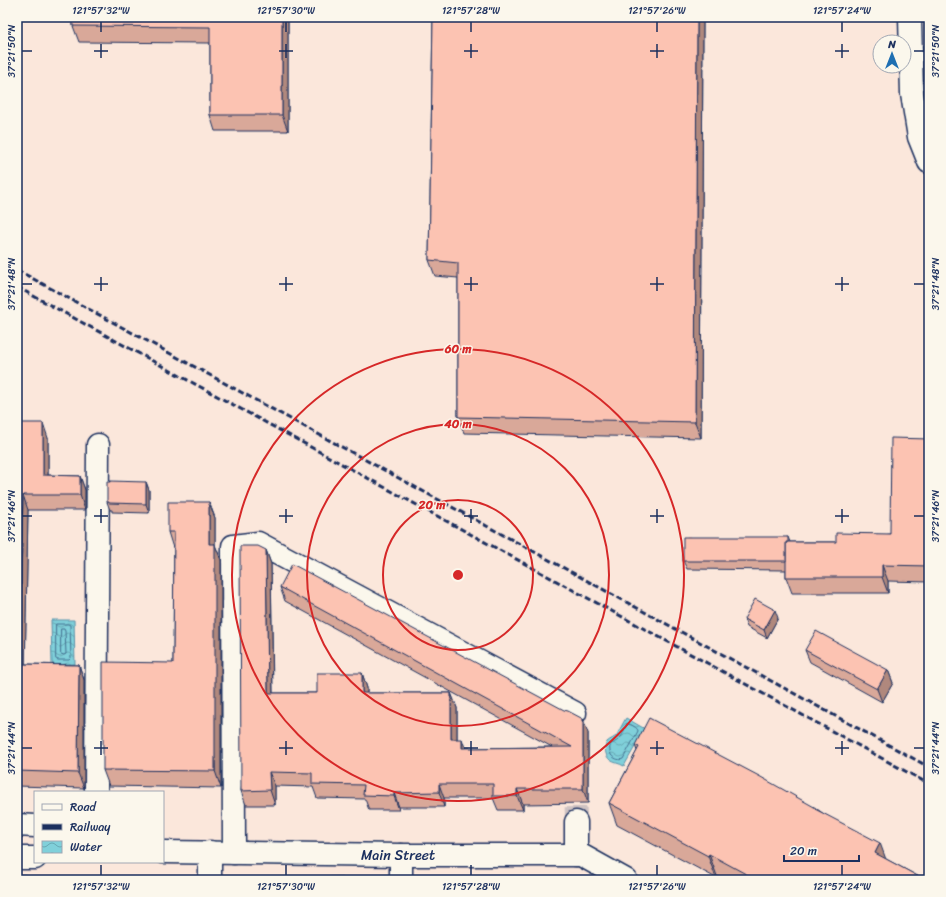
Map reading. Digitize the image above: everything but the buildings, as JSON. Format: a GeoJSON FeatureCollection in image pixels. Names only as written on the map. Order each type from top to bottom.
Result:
{"type":"FeatureCollection","features":[{"type":"Feature","properties":{"kind":"street"},"geometry":{"type":"LineString","coordinates":[[910,17],[912,94],[919,137],[929,162]]}},
{"type":"Feature","properties":{"kind":"street"},"geometry":{"type":"LineString","coordinates":[[96,791],[98,445]]}},
{"type":"Feature","properties":{"kind":"street"},"geometry":{"type":"LineString","coordinates":[[234,853],[234,546],[258,543],[575,714]]}},
{"type":"Feature","properties":{"kind":"street"},"geometry":{"type":"LineString","coordinates":[[576,822],[576,855]]}},
{"type":"Feature","properties":{"kind":"street"},"geometry":{"type":"LineString","coordinates":[[17,825],[34,826]]}},
{"type":"Feature","properties":{"kind":"street","name":"Main Street"},"geometry":{"type":"LineString","coordinates":[[164,852],[401,856],[581,855],[626,880]]}},
{"type":"Feature","properties":{"kind":"street"},"geometry":{"type":"LineString","coordinates":[[210,852],[210,880]]}},
{"type":"Feature","properties":{"kind":"street"},"geometry":{"type":"LineString","coordinates":[[401,856],[401,880]]}},
{"type":"Feature","properties":{"kind":"street"},"geometry":{"type":"LineString","coordinates":[[17,858],[34,858]]}},
{"type":"Feature","properties":{"kind":"water"},"geometry":{"type":"Polygon","coordinates":[[[51,620],[74,620],[75,664],[52,665],[51,620]]]}},
{"type":"Feature","properties":{"kind":"water"},"geometry":{"type":"Polygon","coordinates":[[[626,718],[645,729],[624,766],[610,760],[605,749],[607,742],[617,735],[626,718]]]}},
{"type":"Feature","properties":{"kind":"tunnel"},"geometry":{"type":"LineString","coordinates":[[575,774],[576,822]]}},
{"type":"Feature","properties":{"kind":"railway"},"geometry":{"type":"LineString","coordinates":[[17,270],[929,767]]}},
{"type":"Feature","properties":{"kind":"railway"},"geometry":{"type":"LineString","coordinates":[[17,287],[929,784]]}}]}
